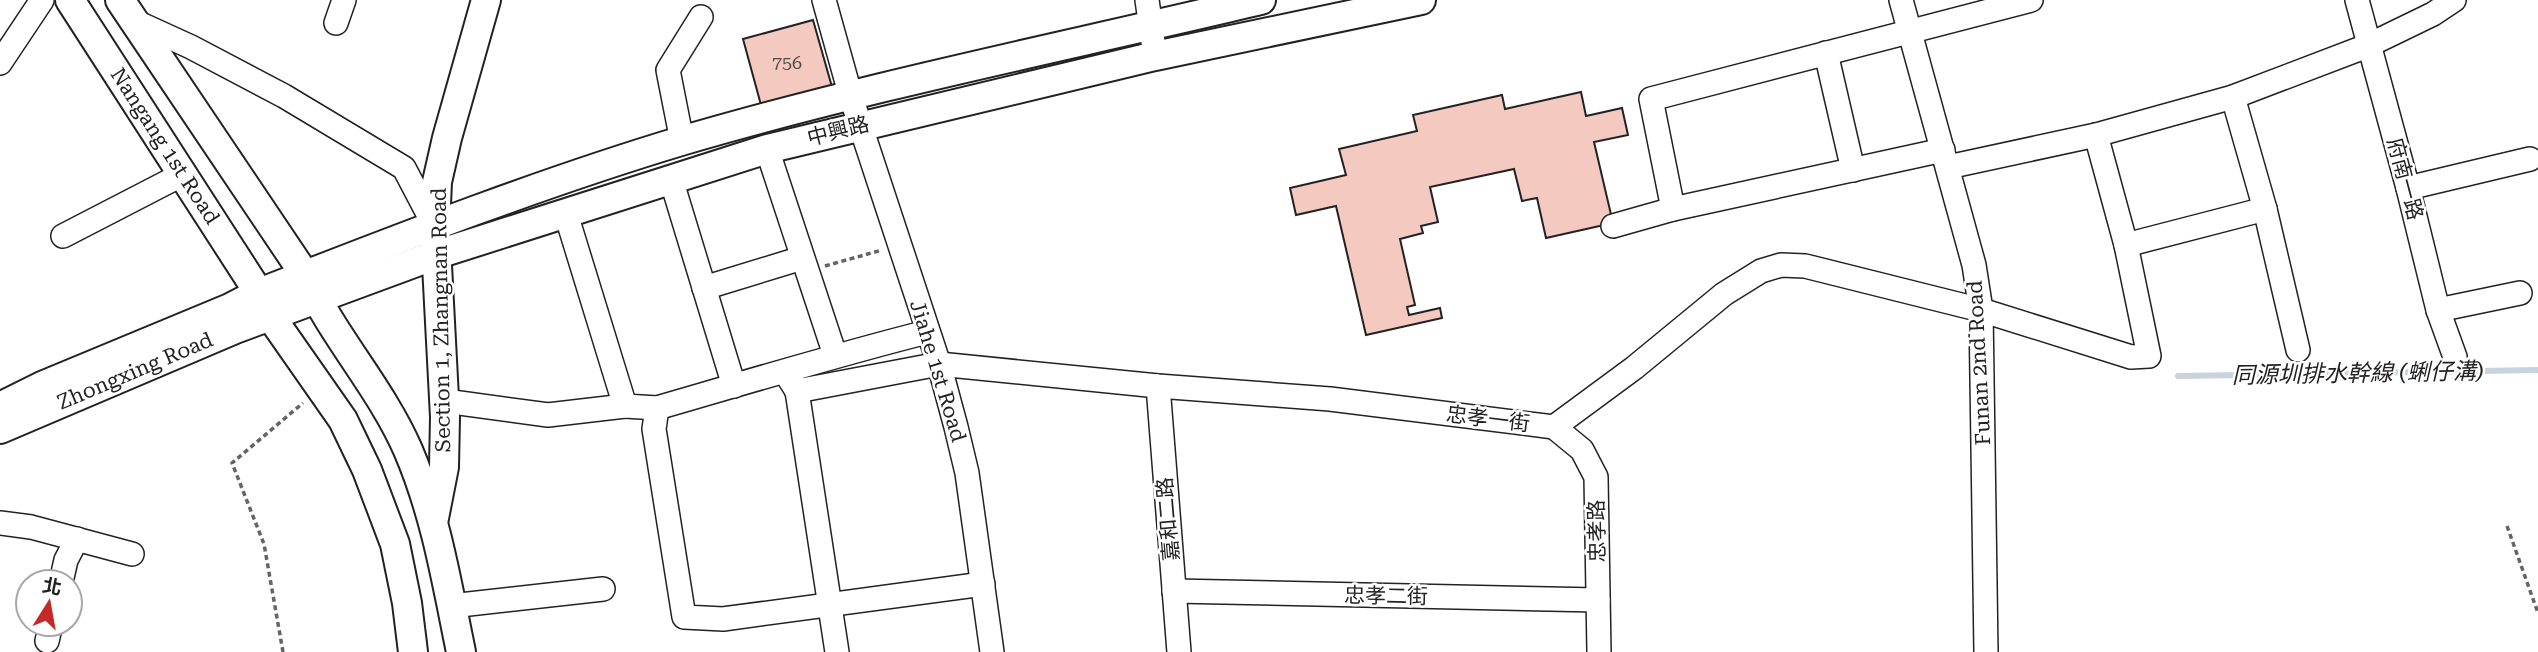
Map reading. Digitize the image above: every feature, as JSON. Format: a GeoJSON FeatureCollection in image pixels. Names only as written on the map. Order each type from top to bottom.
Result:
{"type":"FeatureCollection","features":[{"type":"Feature","properties":{"kind":"main road","name":"Nangang 1st Road"},"geometry":{"type":"LineString","coordinates":[[70,0],[265,305]]}},
{"type":"Feature","properties":{"kind":"main road","name":"Section 1, Zhangnan Road"},"geometry":{"type":"LineString","coordinates":[[434,519],[444,467],[445,401],[437,240],[437,182],[486,0]]}},
{"type":"Feature","properties":{"kind":"main road","name":"中興路"},"geometry":{"type":"LineString","coordinates":[[265,305],[437,240],[580,175],[682,141],[981,64],[1148,13],[1261,0]]}},
{"type":"Feature","properties":{"kind":"main road","name":"中興路"},"geometry":{"type":"LineString","coordinates":[[437,240],[566,214],[767,149],[860,125],[1155,56],[1409,1]]}},
{"type":"Feature","properties":{"kind":"main road","name":"Nangang 1st Road"},"geometry":{"type":"LineString","coordinates":[[127,11],[311,287]]}},
{"type":"Feature","properties":{"kind":"main road","name":"Section 1, Zhangnan Road"},"geometry":{"type":"LineString","coordinates":[[311,287],[378,393],[408,450],[434,519],[461,652]]}},
{"type":"Feature","properties":{"kind":"main road","name":"Zhongxing Road"},"geometry":{"type":"LineString","coordinates":[[0,429],[230,308],[265,305]]}},
{"type":"Feature","properties":{"kind":"main road"},"geometry":{"type":"LineString","coordinates":[[265,305],[343,419],[367,470],[395,544],[407,603],[413,652]]}},
{"type":"Feature","properties":{"kind":"main road","name":"Zhongxing Road"},"geometry":{"type":"LineString","coordinates":[[0,407],[43,386],[121,366]]}},
{"type":"Feature","properties":{"kind":"street"},"geometry":{"type":"LineString","coordinates":[[0,62],[43,0]]}},
{"type":"Feature","properties":{"kind":"street"},"geometry":{"type":"LineString","coordinates":[[336,23],[344,0]]}},
{"type":"Feature","properties":{"kind":"street","name":"Jiahe 1st Road"},"geometry":{"type":"LineString","coordinates":[[824,0],[851,97],[939,364],[967,473],[992,652]]}},
{"type":"Feature","properties":{"kind":"street","name":"Funan 2nd Road"},"geometry":{"type":"LineString","coordinates":[[1900,0],[1974,265],[1980,310],[1986,652]]}},
{"type":"Feature","properties":{"kind":"street"},"geometry":{"type":"LineString","coordinates":[[1673,209],[1651,99],[2031,0]]}},
{"type":"Feature","properties":{"kind":"street","name":"府南一路"},"geometry":{"type":"LineString","coordinates":[[2357,0],[2438,310],[2455,357]]}},
{"type":"Feature","properties":{"kind":"street"},"geometry":{"type":"LineString","coordinates":[[1613,226],[1673,209],[1853,170],[1946,159],[2096,135],[2233,97],[2367,46],[2433,14],[2454,0]]}},
{"type":"Feature","properties":{"kind":"street"},"geometry":{"type":"LineString","coordinates":[[127,11],[284,96],[404,167],[437,240]]}},
{"type":"Feature","properties":{"kind":"street"},"geometry":{"type":"LineString","coordinates":[[1148,13],[1155,56]]}},
{"type":"Feature","properties":{"kind":"street"},"geometry":{"type":"LineString","coordinates":[[682,141],[668,70],[701,17]]}},
{"type":"Feature","properties":{"kind":"street"},"geometry":{"type":"LineString","coordinates":[[1826,52],[1853,170]]}},
{"type":"Feature","properties":{"kind":"street"},"geometry":{"type":"LineString","coordinates":[[2233,97],[2265,209],[2298,350]]}},
{"type":"Feature","properties":{"kind":"street"},"geometry":{"type":"LineString","coordinates":[[2096,135],[2126,245],[2265,209]]}},
{"type":"Feature","properties":{"kind":"street"},"geometry":{"type":"LineString","coordinates":[[767,149],[835,355]]}},
{"type":"Feature","properties":{"kind":"street"},"geometry":{"type":"LineString","coordinates":[[2408,188],[2530,159]]}},
{"type":"Feature","properties":{"kind":"street"},"geometry":{"type":"LineString","coordinates":[[63,236],[183,174]]}},
{"type":"Feature","properties":{"kind":"street"},"geometry":{"type":"LineString","coordinates":[[671,179],[734,386]]}},
{"type":"Feature","properties":{"kind":"street"},"geometry":{"type":"LineString","coordinates":[[566,214],[625,406]]}},
{"type":"Feature","properties":{"kind":"street","name":"忠孝一街"},"geometry":{"type":"LineString","coordinates":[[791,381],[939,364],[1158,386],[1330,399],[1554,427],[1634,368],[1724,294],[1761,271],[1781,265],[1805,266],[1980,310],[2131,357],[2150,356],[2126,245]]}},
{"type":"Feature","properties":{"kind":"street"},"geometry":{"type":"LineString","coordinates":[[704,288],[804,265]]}},
{"type":"Feature","properties":{"kind":"street"},"geometry":{"type":"LineString","coordinates":[[2438,310],[2520,293]]}},
{"type":"Feature","properties":{"kind":"street"},"geometry":{"type":"LineString","coordinates":[[445,401],[548,415],[625,406],[657,408],[734,386],[791,381],[835,355],[927,332]]}},
{"type":"Feature","properties":{"kind":"street"},"geometry":{"type":"LineString","coordinates":[[791,381],[837,652]]}},
{"type":"Feature","properties":{"kind":"street","name":"嘉和二路"},"geometry":{"type":"LineString","coordinates":[[1158,386],[1180,652]]}},
{"type":"Feature","properties":{"kind":"street"},"geometry":{"type":"LineString","coordinates":[[657,408],[654,429],[684,617],[723,619],[983,584]]}},
{"type":"Feature","properties":{"kind":"street","name":"忠孝路"},"geometry":{"type":"LineString","coordinates":[[1554,427],[1582,450],[1596,477],[1599,652]]}},
{"type":"Feature","properties":{"kind":"street"},"geometry":{"type":"LineString","coordinates":[[0,523],[31,527],[132,554]]}},
{"type":"Feature","properties":{"kind":"street"},"geometry":{"type":"LineString","coordinates":[[64,568],[77,539]]}},
{"type":"Feature","properties":{"kind":"street"},"geometry":{"type":"LineString","coordinates":[[451,606],[603,589]]}},
{"type":"Feature","properties":{"kind":"street","name":"忠孝二街"},"geometry":{"type":"LineString","coordinates":[[1174,591],[1598,600]]}},
{"type":"Feature","properties":{"kind":"path"},"geometry":{"type":"LineString","coordinates":[[804,265],[899,246]]}},
{"type":"Feature","properties":{"kind":"path"},"geometry":{"type":"LineString","coordinates":[[283,652],[264,544],[232,463],[321,388]]}},
{"type":"Feature","properties":{"kind":"path"},"geometry":{"type":"LineString","coordinates":[[2507,526],[2538,613]]}},
{"type":"Feature","properties":{"kind":"building"},"geometry":{"type":"Polygon","coordinates":[[[813,20],[832,87],[761,105],[743,39],[813,20]]]}},
{"type":"Feature","properties":{"kind":"building"},"geometry":{"type":"Polygon","coordinates":[[[1581,92],[1586,116],[1622,108],[1628,135],[1594,142],[1613,223],[1546,238],[1537,198],[1522,201],[1514,169],[1430,187],[1438,222],[1421,226],[1423,233],[1400,239],[1415,305],[1407,307],[1409,315],[1440,308],[1442,318],[1366,335],[1336,206],[1296,215],[1290,188],[1346,175],[1339,149],[1417,131],[1413,115],[1502,95],[1505,109],[1581,92]]]}},
{"type":"Feature","properties":{"kind":"waterway","name":"同源圳排水幹線 (蜊仔溝)"},"geometry":{"type":"LineString","coordinates":[[2178,376],[2538,370]]}}]}
